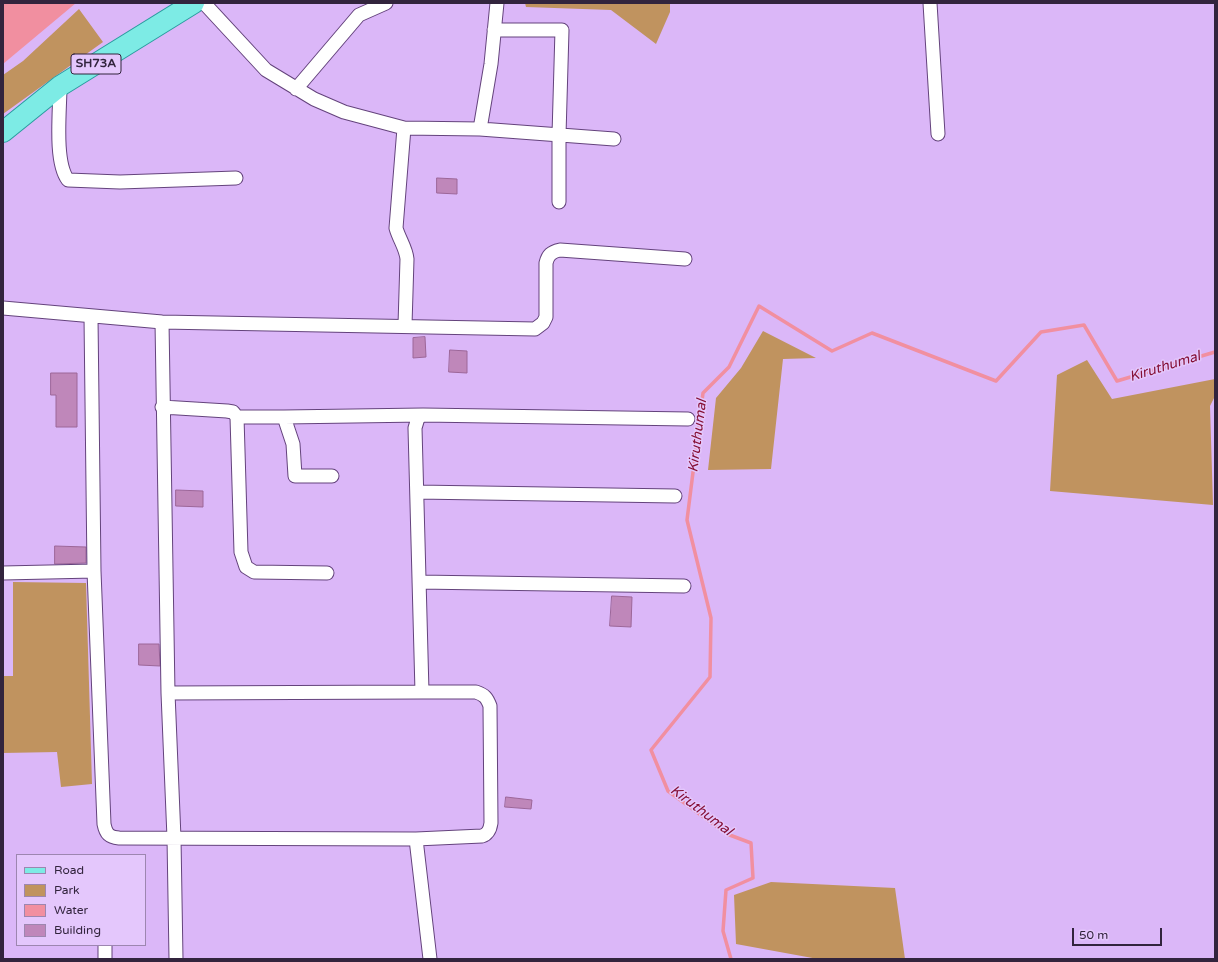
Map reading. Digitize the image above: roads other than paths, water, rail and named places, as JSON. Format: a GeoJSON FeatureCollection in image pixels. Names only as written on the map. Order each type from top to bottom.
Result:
{"type":"FeatureCollection","features":[{"type":"Feature","properties":{"kind":"main road","name":"SH73A"},"geometry":{"type":"LineString","coordinates":[[3,132],[60,86],[194,3]]}},
{"type":"Feature","properties":{"kind":"street"},"geometry":{"type":"LineString","coordinates":[[204,3],[266,70],[296,89],[344,112],[404,128],[480,129],[614,139]]}},
{"type":"Feature","properties":{"kind":"street"},"geometry":{"type":"LineString","coordinates":[[296,89],[359,15],[386,3]]}},
{"type":"Feature","properties":{"kind":"street"},"geometry":{"type":"LineString","coordinates":[[480,129],[497,3]]}},
{"type":"Feature","properties":{"kind":"street"},"geometry":{"type":"LineString","coordinates":[[930,3],[938,134]]}},
{"type":"Feature","properties":{"kind":"street"},"geometry":{"type":"LineString","coordinates":[[494,30],[562,30],[559,202]]}},
{"type":"Feature","properties":{"kind":"street"},"geometry":{"type":"LineString","coordinates":[[60,86],[59,162],[64,175],[68,180],[120,182],[236,178]]}},
{"type":"Feature","properties":{"kind":"street"},"geometry":{"type":"LineString","coordinates":[[404,128],[396,228],[399,240],[406,250],[406,325]]}},
{"type":"Feature","properties":{"kind":"street"},"geometry":{"type":"LineString","coordinates":[[3,308],[91,317],[162,322],[534,328],[540,327],[546,317],[546,263],[552,252],[560,250],[685,259]]}},
{"type":"Feature","properties":{"kind":"street"},"geometry":{"type":"LineString","coordinates":[[91,317],[94,571],[104,824],[106,832],[111,837],[119,838],[416,839],[482,836],[490,829],[490,706],[488,699],[484,695],[476,692],[168,693]]}},
{"type":"Feature","properties":{"kind":"street"},"geometry":{"type":"LineString","coordinates":[[162,322],[162,407],[168,693],[174,838],[176,959]]}},
{"type":"Feature","properties":{"kind":"street"},"geometry":{"type":"LineString","coordinates":[[162,407],[227,411],[233,412],[237,417],[241,552],[246,568],[254,572],[327,573]]}},
{"type":"Feature","properties":{"kind":"street"},"geometry":{"type":"LineString","coordinates":[[237,417],[423,415],[688,419]]}},
{"type":"Feature","properties":{"kind":"street"},"geometry":{"type":"LineString","coordinates":[[422,692],[415,428],[418,418],[423,415]]}},
{"type":"Feature","properties":{"kind":"street"},"geometry":{"type":"LineString","coordinates":[[284,417],[293,444],[295,476],[332,476]]}},
{"type":"Feature","properties":{"kind":"street"},"geometry":{"type":"LineString","coordinates":[[417,492],[675,496]]}},
{"type":"Feature","properties":{"kind":"street"},"geometry":{"type":"LineString","coordinates":[[3,573],[94,571]]}},
{"type":"Feature","properties":{"kind":"street"},"geometry":{"type":"LineString","coordinates":[[419,582],[684,586]]}},
{"type":"Feature","properties":{"kind":"street"},"geometry":{"type":"LineString","coordinates":[[416,839],[430,959]]}},
{"type":"Feature","properties":{"kind":"street"},"geometry":{"type":"LineString","coordinates":[[105,946],[105,959]]}},
{"type":"Feature","properties":{"kind":"water"},"geometry":{"type":"Polygon","coordinates":[[[3,3],[76,3],[3,64],[3,3]]]}},
{"type":"Feature","properties":{"kind":"waterway","name":"Kiruthumal"},"geometry":{"type":"LineString","coordinates":[[731,959],[723,931],[726,890],[753,878],[751,843],[727,834],[668,791],[651,750],[710,677],[711,618],[687,520],[703,393],[729,367],[759,306],[832,351],[872,333],[996,381],[1041,332],[1084,325],[1117,381],[1215,352]]}}]}
